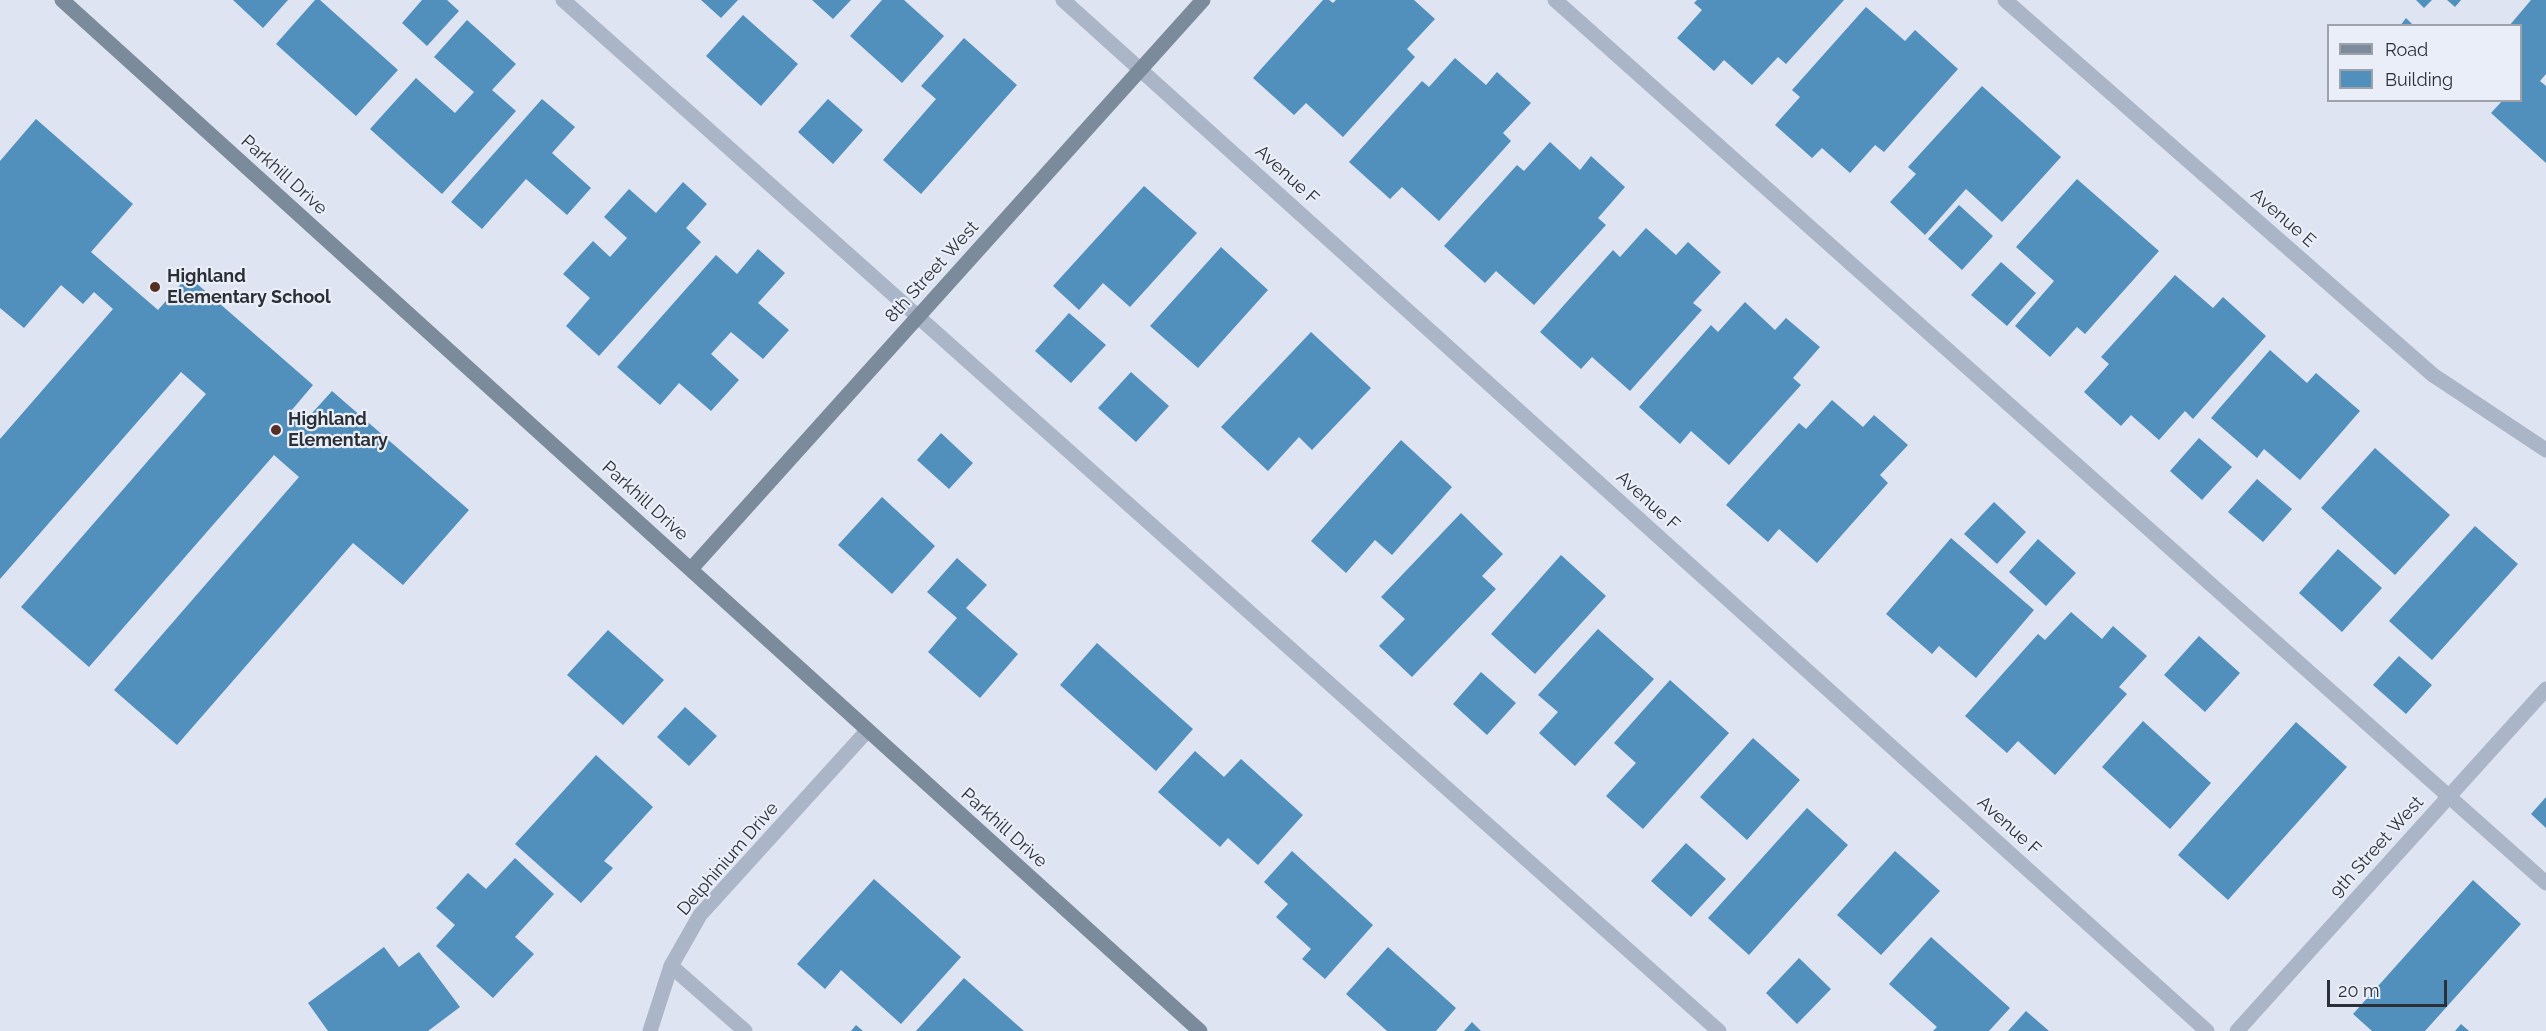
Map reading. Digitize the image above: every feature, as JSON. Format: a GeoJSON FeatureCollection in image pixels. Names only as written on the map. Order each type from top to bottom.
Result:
{"type":"FeatureCollection","features":[{"type":"Feature","properties":{"kind":"street","name":"Parkhill Drive"},"geometry":{"type":"LineString","coordinates":[[62,0],[1200,1031]]}},
{"type":"Feature","properties":{"kind":"street"},"geometry":{"type":"LineString","coordinates":[[563,0],[919,315],[1719,1031]]}},
{"type":"Feature","properties":{"kind":"street","name":"Avenue F"},"geometry":{"type":"LineString","coordinates":[[1063,0],[2207,1031]]}},
{"type":"Feature","properties":{"kind":"street","name":"8th Street West"},"geometry":{"type":"LineString","coordinates":[[691,569],[1203,0]]}},
{"type":"Feature","properties":{"kind":"street"},"geometry":{"type":"LineString","coordinates":[[1555,0],[2546,883]]}},
{"type":"Feature","properties":{"kind":"street","name":"Avenue E"},"geometry":{"type":"LineString","coordinates":[[2006,0],[2433,375],[2543,443]]}},
{"type":"Feature","properties":{"kind":"street","name":"9th Street West"},"geometry":{"type":"LineString","coordinates":[[2237,1031],[2546,688]]}},
{"type":"Feature","properties":{"kind":"street","name":"Delphinium Drive"},"geometry":{"type":"LineString","coordinates":[[650,1031],[671,966],[700,915],[867,731]]}},
{"type":"Feature","properties":{"kind":"street"},"geometry":{"type":"LineString","coordinates":[[671,966],[745,1031]]}},
{"type":"Feature","properties":{"kind":"building"},"geometry":{"type":"Polygon","coordinates":[[[233,0],[288,0],[263,28],[233,0]]]}},
{"type":"Feature","properties":{"kind":"building"},"geometry":{"type":"Polygon","coordinates":[[[315,0],[320,0],[398,70],[356,116],[276,44],[315,0]]]}},
{"type":"Feature","properties":{"kind":"building"},"geometry":{"type":"Polygon","coordinates":[[[422,0],[447,0],[459,11],[427,46],[402,23],[422,0]]]}},
{"type":"Feature","properties":{"kind":"building"},"geometry":{"type":"Polygon","coordinates":[[[701,0],[738,0],[721,18],[701,0]]]}},
{"type":"Feature","properties":{"kind":"building"},"geometry":{"type":"Polygon","coordinates":[[[812,0],[851,0],[833,19],[812,0]]]}},
{"type":"Feature","properties":{"kind":"building"},"geometry":{"type":"Polygon","coordinates":[[[882,0],[904,0],[944,36],[902,83],[850,36],[882,0]]]}},
{"type":"Feature","properties":{"kind":"building"},"geometry":{"type":"Polygon","coordinates":[[[1323,0],[1333,3],[1336,0],[1414,0],[1435,19],[1407,49],[1415,57],[1343,137],[1306,103],[1294,115],[1253,78],[1323,0]]]}},
{"type":"Feature","properties":{"kind":"building"},"geometry":{"type":"Polygon","coordinates":[[[1697,0],[1844,0],[1786,64],[1778,57],[1752,85],[1724,60],[1714,71],[1677,38],[1702,10],[1694,3],[1697,0]]]}},
{"type":"Feature","properties":{"kind":"building"},"geometry":{"type":"Polygon","coordinates":[[[2416,0],[2432,0],[2424,8],[2416,0]]]}},
{"type":"Feature","properties":{"kind":"building"},"geometry":{"type":"Polygon","coordinates":[[[2447,0],[2461,0],[2455,7],[2447,0]]]}},
{"type":"Feature","properties":{"kind":"building"},"geometry":{"type":"Polygon","coordinates":[[[2531,0],[2546,0],[2546,74],[2540,81],[2546,86],[2546,163],[2491,113],[2501,102],[2522,102],[2522,24],[2511,24],[2531,0]]]}},
{"type":"Feature","properties":{"kind":"building"},"geometry":{"type":"Polygon","coordinates":[[[1866,7],[1905,41],[1915,30],[1958,69],[1884,152],[1875,145],[1850,173],[1822,148],[1812,158],[1775,125],[1800,97],[1792,90],[1866,7]]]}},
{"type":"Feature","properties":{"kind":"building"},"geometry":{"type":"Polygon","coordinates":[[[743,15],[798,64],[761,106],[706,56],[743,15]]]}},
{"type":"Feature","properties":{"kind":"building"},"geometry":{"type":"Polygon","coordinates":[[[2406,18],[2412,24],[2402,24],[2406,18]]]}},
{"type":"Feature","properties":{"kind":"building"},"geometry":{"type":"Polygon","coordinates":[[[467,20],[516,64],[492,90],[516,111],[442,194],[370,129],[416,78],[455,113],[474,92],[434,57],[467,20]]]}},
{"type":"Feature","properties":{"kind":"building"},"geometry":{"type":"Polygon","coordinates":[[[964,38],[1017,85],[921,194],[883,160],[936,99],[921,86],[964,38]]]}},
{"type":"Feature","properties":{"kind":"building"},"geometry":{"type":"Polygon","coordinates":[[[1455,58],[1486,85],[1497,72],[1531,103],[1503,133],[1511,141],[1439,221],[1402,187],[1390,199],[1349,162],[1422,81],[1429,87],[1455,58]]]}},
{"type":"Feature","properties":{"kind":"building"},"geometry":{"type":"Polygon","coordinates":[[[1982,86],[2061,157],[2002,222],[1966,189],[1925,235],[1890,202],[1916,174],[1908,167],[1982,86]]]}},
{"type":"Feature","properties":{"kind":"building"},"geometry":{"type":"Polygon","coordinates":[[[542,99],[575,127],[552,153],[591,188],[567,215],[526,179],[482,229],[451,202],[542,99]]]}},
{"type":"Feature","properties":{"kind":"building"},"geometry":{"type":"Polygon","coordinates":[[[828,99],[863,130],[833,164],[798,132],[828,99]]]}},
{"type":"Feature","properties":{"kind":"building","name":"Highland Elementary"},"geometry":{"type":"Polygon","coordinates":[[[36,119],[133,204],[91,252],[158,310],[188,276],[313,385],[291,411],[304,422],[332,391],[469,510],[403,585],[353,543],[177,745],[114,690],[299,477],[274,455],[89,667],[21,607],[206,394],[181,372],[0,579],[0,439],[113,309],[94,292],[83,304],[61,285],[24,328],[0,308],[0,161],[36,119]]]}},
{"type":"Feature","properties":{"kind":"building"},"geometry":{"type":"Polygon","coordinates":[[[1550,142],[1580,170],[1591,156],[1625,187],[1598,218],[1606,225],[1534,305],[1496,271],[1485,283],[1444,246],[1517,165],[1524,171],[1550,142]]]}},
{"type":"Feature","properties":{"kind":"building"},"geometry":{"type":"Polygon","coordinates":[[[2077,179],[2159,251],[2085,334],[2077,327],[2050,357],[2015,326],[2054,281],[2016,247],[2077,179]]]}},
{"type":"Feature","properties":{"kind":"building"},"geometry":{"type":"Polygon","coordinates":[[[683,182],[707,204],[686,228],[701,242],[599,356],[566,326],[590,298],[563,274],[593,241],[610,257],[627,238],[604,217],[629,189],[656,213],[683,182]]]}},
{"type":"Feature","properties":{"kind":"building"},"geometry":{"type":"Polygon","coordinates":[[[1144,186],[1197,233],[1130,307],[1103,283],[1079,310],[1053,286],[1144,186]]]}},
{"type":"Feature","properties":{"kind":"building"},"geometry":{"type":"Polygon","coordinates":[[[1959,205],[1993,236],[1962,270],[1928,239],[1959,205]]]}},
{"type":"Feature","properties":{"kind":"building"},"geometry":{"type":"Polygon","coordinates":[[[1646,228],[1676,255],[1688,242],[1721,272],[1693,303],[1702,310],[1630,391],[1592,357],[1581,369],[1540,332],[1613,250],[1620,257],[1646,228]]]}},
{"type":"Feature","properties":{"kind":"building"},"geometry":{"type":"Polygon","coordinates":[[[1221,247],[1268,290],[1198,368],[1150,326],[1221,247]]]}},
{"type":"Feature","properties":{"kind":"building"},"geometry":{"type":"Polygon","coordinates":[[[758,249],[785,273],[758,303],[789,330],[763,359],[731,332],[711,354],[739,380],[711,411],[679,383],[660,405],[617,367],[716,255],[737,274],[758,249]]]}},
{"type":"Feature","properties":{"kind":"building"},"geometry":{"type":"Polygon","coordinates":[[[2001,262],[2036,293],[2007,326],[1971,295],[2001,262]]]}},
{"type":"Feature","properties":{"kind":"building"},"geometry":{"type":"Polygon","coordinates":[[[2175,275],[2213,308],[2223,297],[2266,336],[2193,419],[2185,411],[2159,440],[2131,415],[2121,426],[2084,392],[2109,364],[2101,357],[2175,275]]]}},
{"type":"Feature","properties":{"kind":"building"},"geometry":{"type":"Polygon","coordinates":[[[1745,302],[1775,330],[1786,318],[1820,347],[1793,378],[1801,385],[1729,465],[1691,431],[1680,444],[1639,407],[1711,325],[1718,332],[1745,302]]]}},
{"type":"Feature","properties":{"kind":"building"},"geometry":{"type":"Polygon","coordinates":[[[1069,313],[1106,345],[1071,383],[1035,351],[1069,313]]]}},
{"type":"Feature","properties":{"kind":"building"},"geometry":{"type":"Polygon","coordinates":[[[1311,332],[1371,388],[1312,450],[1299,437],[1268,471],[1221,427],[1311,332]]]}},
{"type":"Feature","properties":{"kind":"building"},"geometry":{"type":"Polygon","coordinates":[[[2270,350],[2307,383],[2316,373],[2360,411],[2300,480],[2264,449],[2257,458],[2211,418],[2270,350]]]}},
{"type":"Feature","properties":{"kind":"building"},"geometry":{"type":"Polygon","coordinates":[[[1131,372],[1169,406],[1136,442],[1098,408],[1131,372]]]}},
{"type":"Feature","properties":{"kind":"building"},"geometry":{"type":"Polygon","coordinates":[[[1832,400],[1863,427],[1874,415],[1908,445],[1880,475],[1888,483],[1817,563],[1779,529],[1768,542],[1726,505],[1799,423],[1806,429],[1832,400]]]}},
{"type":"Feature","properties":{"kind":"building"},"geometry":{"type":"Polygon","coordinates":[[[941,433],[973,463],[949,489],[917,460],[941,433]]]}},
{"type":"Feature","properties":{"kind":"building"},"geometry":{"type":"Polygon","coordinates":[[[2199,438],[2232,467],[2202,500],[2170,471],[2199,438]]]}},
{"type":"Feature","properties":{"kind":"building"},"geometry":{"type":"Polygon","coordinates":[[[1401,440],[1452,487],[1392,555],[1375,540],[1346,573],[1311,541],[1401,440]]]}},
{"type":"Feature","properties":{"kind":"building"},"geometry":{"type":"Polygon","coordinates":[[[2375,448],[2450,515],[2395,575],[2321,508],[2375,448]]]}},
{"type":"Feature","properties":{"kind":"building"},"geometry":{"type":"Polygon","coordinates":[[[2257,479],[2292,509],[2263,542],[2228,512],[2257,479]]]}},
{"type":"Feature","properties":{"kind":"building"},"geometry":{"type":"Polygon","coordinates":[[[882,497],[935,546],[892,594],[838,545],[882,497]]]}},
{"type":"Feature","properties":{"kind":"building"},"geometry":{"type":"Polygon","coordinates":[[[1994,502],[2026,532],[1997,564],[1964,534],[1994,502]]]}},
{"type":"Feature","properties":{"kind":"building"},"geometry":{"type":"Polygon","coordinates":[[[1461,513],[1503,554],[1482,576],[1496,589],[1412,677],[1379,646],[1405,619],[1381,597],[1461,513]]]}},
{"type":"Feature","properties":{"kind":"building"},"geometry":{"type":"Polygon","coordinates":[[[2475,526],[2518,564],[2432,660],[2389,621],[2475,526]]]}},
{"type":"Feature","properties":{"kind":"building"},"geometry":{"type":"Polygon","coordinates":[[[1951,538],[2034,610],[1976,678],[1939,646],[1932,654],[1886,614],[1951,538]]]}},
{"type":"Feature","properties":{"kind":"building"},"geometry":{"type":"Polygon","coordinates":[[[2038,539],[2076,573],[2046,606],[2009,572],[2038,539]]]}},
{"type":"Feature","properties":{"kind":"building"},"geometry":{"type":"Polygon","coordinates":[[[2338,549],[2382,588],[2342,632],[2299,593],[2338,549]]]}},
{"type":"Feature","properties":{"kind":"building"},"geometry":{"type":"Polygon","coordinates":[[[1561,555],[1606,596],[1535,674],[1491,634],[1561,555]]]}},
{"type":"Feature","properties":{"kind":"building"},"geometry":{"type":"Polygon","coordinates":[[[957,558],[987,585],[966,608],[1018,654],[980,698],[928,652],[957,618],[927,592],[957,558]]]}},
{"type":"Feature","properties":{"kind":"building"},"geometry":{"type":"Polygon","coordinates":[[[2071,612],[2102,639],[2113,626],[2147,656],[2119,687],[2127,694],[2055,775],[2018,741],[2007,753],[1965,716],[2038,634],[2045,640],[2071,612]]]}},
{"type":"Feature","properties":{"kind":"building"},"geometry":{"type":"Polygon","coordinates":[[[1598,629],[1654,679],[1575,766],[1539,733],[1558,712],[1538,695],[1598,629]]]}},
{"type":"Feature","properties":{"kind":"building"},"geometry":{"type":"Polygon","coordinates":[[[608,630],[664,680],[623,725],[567,675],[608,630]]]}},
{"type":"Feature","properties":{"kind":"building"},"geometry":{"type":"Polygon","coordinates":[[[2199,636],[2240,673],[2205,712],[2164,675],[2199,636]]]}},
{"type":"Feature","properties":{"kind":"building"},"geometry":{"type":"Polygon","coordinates":[[[1097,643],[1193,729],[1156,771],[1060,685],[1097,643]]]}},
{"type":"Feature","properties":{"kind":"building"},"geometry":{"type":"Polygon","coordinates":[[[2399,656],[2432,685],[2406,714],[2373,685],[2399,656]]]}},
{"type":"Feature","properties":{"kind":"building"},"geometry":{"type":"Polygon","coordinates":[[[1481,672],[1516,703],[1487,735],[1453,704],[1481,672]]]}},
{"type":"Feature","properties":{"kind":"building"},"geometry":{"type":"Polygon","coordinates":[[[1670,680],[1729,733],[1643,829],[1606,796],[1636,763],[1614,743],[1670,680]]]}},
{"type":"Feature","properties":{"kind":"building"},"geometry":{"type":"Polygon","coordinates":[[[685,707],[717,736],[689,766],[657,737],[685,707]]]}},
{"type":"Feature","properties":{"kind":"building"},"geometry":{"type":"Polygon","coordinates":[[[2143,721],[2211,783],[2170,829],[2102,767],[2143,721]]]}},
{"type":"Feature","properties":{"kind":"building"},"geometry":{"type":"Polygon","coordinates":[[[2296,722],[2347,767],[2228,900],[2178,855],[2296,722]]]}},
{"type":"Feature","properties":{"kind":"building"},"geometry":{"type":"Polygon","coordinates":[[[1753,738],[1800,780],[1747,840],[1700,797],[1753,738]]]}},
{"type":"Feature","properties":{"kind":"building"},"geometry":{"type":"Polygon","coordinates":[[[1195,751],[1224,777],[1241,759],[1303,815],[1258,865],[1228,838],[1220,847],[1158,792],[1195,751]]]}},
{"type":"Feature","properties":{"kind":"building"},"geometry":{"type":"Polygon","coordinates":[[[596,755],[653,807],[604,861],[613,868],[581,903],[515,844],[596,755]]]}},
{"type":"Feature","properties":{"kind":"building"},"geometry":{"type":"Polygon","coordinates":[[[2546,797],[2546,828],[2531,814],[2546,797]]]}},
{"type":"Feature","properties":{"kind":"building"},"geometry":{"type":"Polygon","coordinates":[[[1807,808],[1848,845],[1749,955],[1708,918],[1807,808]]]}},
{"type":"Feature","properties":{"kind":"building"},"geometry":{"type":"Polygon","coordinates":[[[1686,843],[1726,879],[1691,917],[1651,881],[1686,843]]]}},
{"type":"Feature","properties":{"kind":"building"},"geometry":{"type":"Polygon","coordinates":[[[1292,851],[1373,925],[1325,979],[1302,959],[1311,949],[1276,917],[1288,904],[1264,882],[1292,851]]]}},
{"type":"Feature","properties":{"kind":"building"},"geometry":{"type":"Polygon","coordinates":[[[1895,851],[1940,891],[1881,955],[1837,915],[1895,851]]]}},
{"type":"Feature","properties":{"kind":"building"},"geometry":{"type":"Polygon","coordinates":[[[515,858],[554,894],[515,937],[534,954],[493,998],[436,946],[455,925],[436,908],[468,873],[486,889],[515,858]]]}},
{"type":"Feature","properties":{"kind":"building"},"geometry":{"type":"Polygon","coordinates":[[[874,879],[961,957],[901,1024],[841,970],[825,989],[797,964],[874,879]]]}},
{"type":"Feature","properties":{"kind":"building"},"geometry":{"type":"Polygon","coordinates":[[[2473,880],[2521,924],[2425,1031],[2372,1031],[2353,1014],[2473,880]]]}},
{"type":"Feature","properties":{"kind":"building"},"geometry":{"type":"Polygon","coordinates":[[[1931,937],[2010,1008],[1989,1031],[1933,1031],[1937,1027],[1889,984],[1931,937]]]}},
{"type":"Feature","properties":{"kind":"building"},"geometry":{"type":"Polygon","coordinates":[[[384,947],[399,967],[419,952],[460,1007],[428,1031],[328,1031],[308,1003],[384,947]]]}},
{"type":"Feature","properties":{"kind":"building"},"geometry":{"type":"Polygon","coordinates":[[[1388,947],[1456,1008],[1436,1031],[1387,1031],[1346,994],[1388,947]]]}},
{"type":"Feature","properties":{"kind":"building"},"geometry":{"type":"Polygon","coordinates":[[[1799,958],[1831,989],[1797,1024],[1766,993],[1799,958]]]}},
{"type":"Feature","properties":{"kind":"building"},"geometry":{"type":"Polygon","coordinates":[[[964,978],[1024,1031],[916,1031],[964,978]]]}},
{"type":"Feature","properties":{"kind":"building"},"geometry":{"type":"Polygon","coordinates":[[[2026,1011],[2049,1031],[2008,1031],[2026,1011]]]}},
{"type":"Feature","properties":{"kind":"building"},"geometry":{"type":"Polygon","coordinates":[[[1472,1022],[1481,1031],[1464,1031],[1472,1022]]]}},
{"type":"Feature","properties":{"kind":"building"},"geometry":{"type":"Polygon","coordinates":[[[2461,1024],[2469,1031],[2455,1031],[2461,1024]]]}},
{"type":"Feature","properties":{"kind":"building"},"geometry":{"type":"Polygon","coordinates":[[[856,1025],[863,1031],[851,1031],[856,1025]]]}},
{"type":"Feature","properties":{"kind":"place","name":"Highland Elementary School"},"geometry":{"type":"Point","coordinates":[155,287]}},
{"type":"Feature","properties":{"kind":"place","name":"Highland Elementary"},"geometry":{"type":"Point","coordinates":[276,430]}}]}
